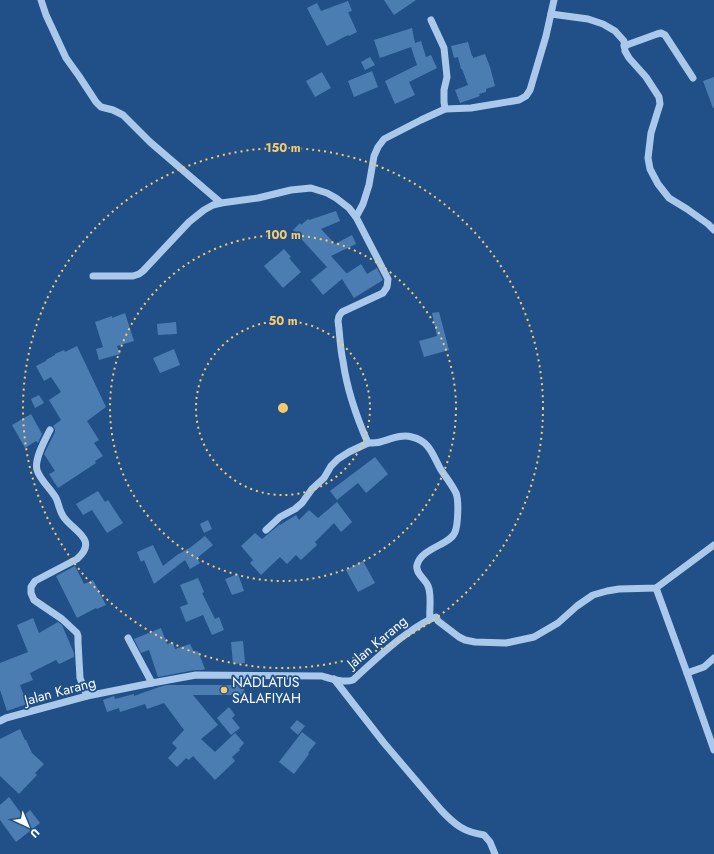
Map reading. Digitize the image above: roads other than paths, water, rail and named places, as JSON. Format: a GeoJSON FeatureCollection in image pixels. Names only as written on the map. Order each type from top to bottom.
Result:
{"type":"FeatureCollection","features":[{"type":"Feature","properties":{"kind":"street"},"geometry":{"type":"LineString","coordinates":[[41,0],[46,15],[66,58],[96,102],[101,107],[113,110],[123,115],[150,142],[221,203]]}},
{"type":"Feature","properties":{"kind":"street"},"geometry":{"type":"LineString","coordinates":[[356,217],[363,204],[369,185],[374,156],[384,139],[421,120],[445,110],[471,108],[520,100],[526,96],[530,90],[554,0]]}},
{"type":"Feature","properties":{"kind":"street"},"geometry":{"type":"LineString","coordinates":[[551,14],[588,19],[603,24],[615,31],[624,41],[625,51],[628,58],[646,77],[659,97],[660,104],[650,133],[648,158],[650,169],[658,184],[669,198],[687,208],[714,230]]}},
{"type":"Feature","properties":{"kind":"street"},"geometry":{"type":"LineString","coordinates":[[431,20],[444,48],[447,77],[444,90],[445,110]]}},
{"type":"Feature","properties":{"kind":"street"},"geometry":{"type":"LineString","coordinates":[[624,46],[661,33],[666,35],[693,78]]}},
{"type":"Feature","properties":{"kind":"street"},"geometry":{"type":"LineString","coordinates":[[93,276],[133,276],[139,274],[189,222],[213,205],[258,198],[291,190],[311,188],[327,193],[336,198],[349,208],[356,217],[388,279],[387,287],[383,293],[342,312],[338,321],[342,360],[351,400],[358,422],[368,443]]}},
{"type":"Feature","properties":{"kind":"street"},"geometry":{"type":"LineString","coordinates":[[50,430],[38,458],[37,470],[55,498],[62,516],[82,535],[85,548],[77,559],[35,581],[31,587],[31,593],[34,600],[62,619],[77,633],[80,678],[87,696]]}},
{"type":"Feature","properties":{"kind":"street"},"geometry":{"type":"LineString","coordinates":[[266,530],[280,518],[302,503],[312,489],[324,478],[331,466],[338,459],[349,452],[368,443],[379,442],[402,436],[413,437],[422,441],[430,448],[456,494],[458,506],[456,532],[450,539],[429,550],[421,558],[417,565],[418,573],[427,585],[429,591],[430,619]]}},
{"type":"Feature","properties":{"kind":"street"},"geometry":{"type":"LineString","coordinates":[[714,546],[656,588],[714,750]]}},
{"type":"Feature","properties":{"kind":"street","name":"Jalan Karang"},"geometry":{"type":"LineString","coordinates":[[0,721],[87,696],[152,682],[196,675],[322,676],[349,681],[354,680],[382,653],[421,624],[436,617],[438,621],[465,640],[475,642],[506,643],[534,637],[558,623],[577,606],[593,595],[618,589],[656,588]]}},
{"type":"Feature","properties":{"kind":"street"},"geometry":{"type":"LineString","coordinates":[[128,638],[152,682]]}},
{"type":"Feature","properties":{"kind":"street"},"geometry":{"type":"LineString","coordinates":[[687,673],[704,667],[714,658]]}},
{"type":"Feature","properties":{"kind":"street"},"geometry":{"type":"LineString","coordinates":[[334,679],[384,743],[450,820],[462,829],[484,835],[490,842],[495,854]]}},
{"type":"Feature","properties":{"kind":"place","name":"NADLATUS SALAFIYAH"},"geometry":{"type":"Point","coordinates":[224,690]}}]}
